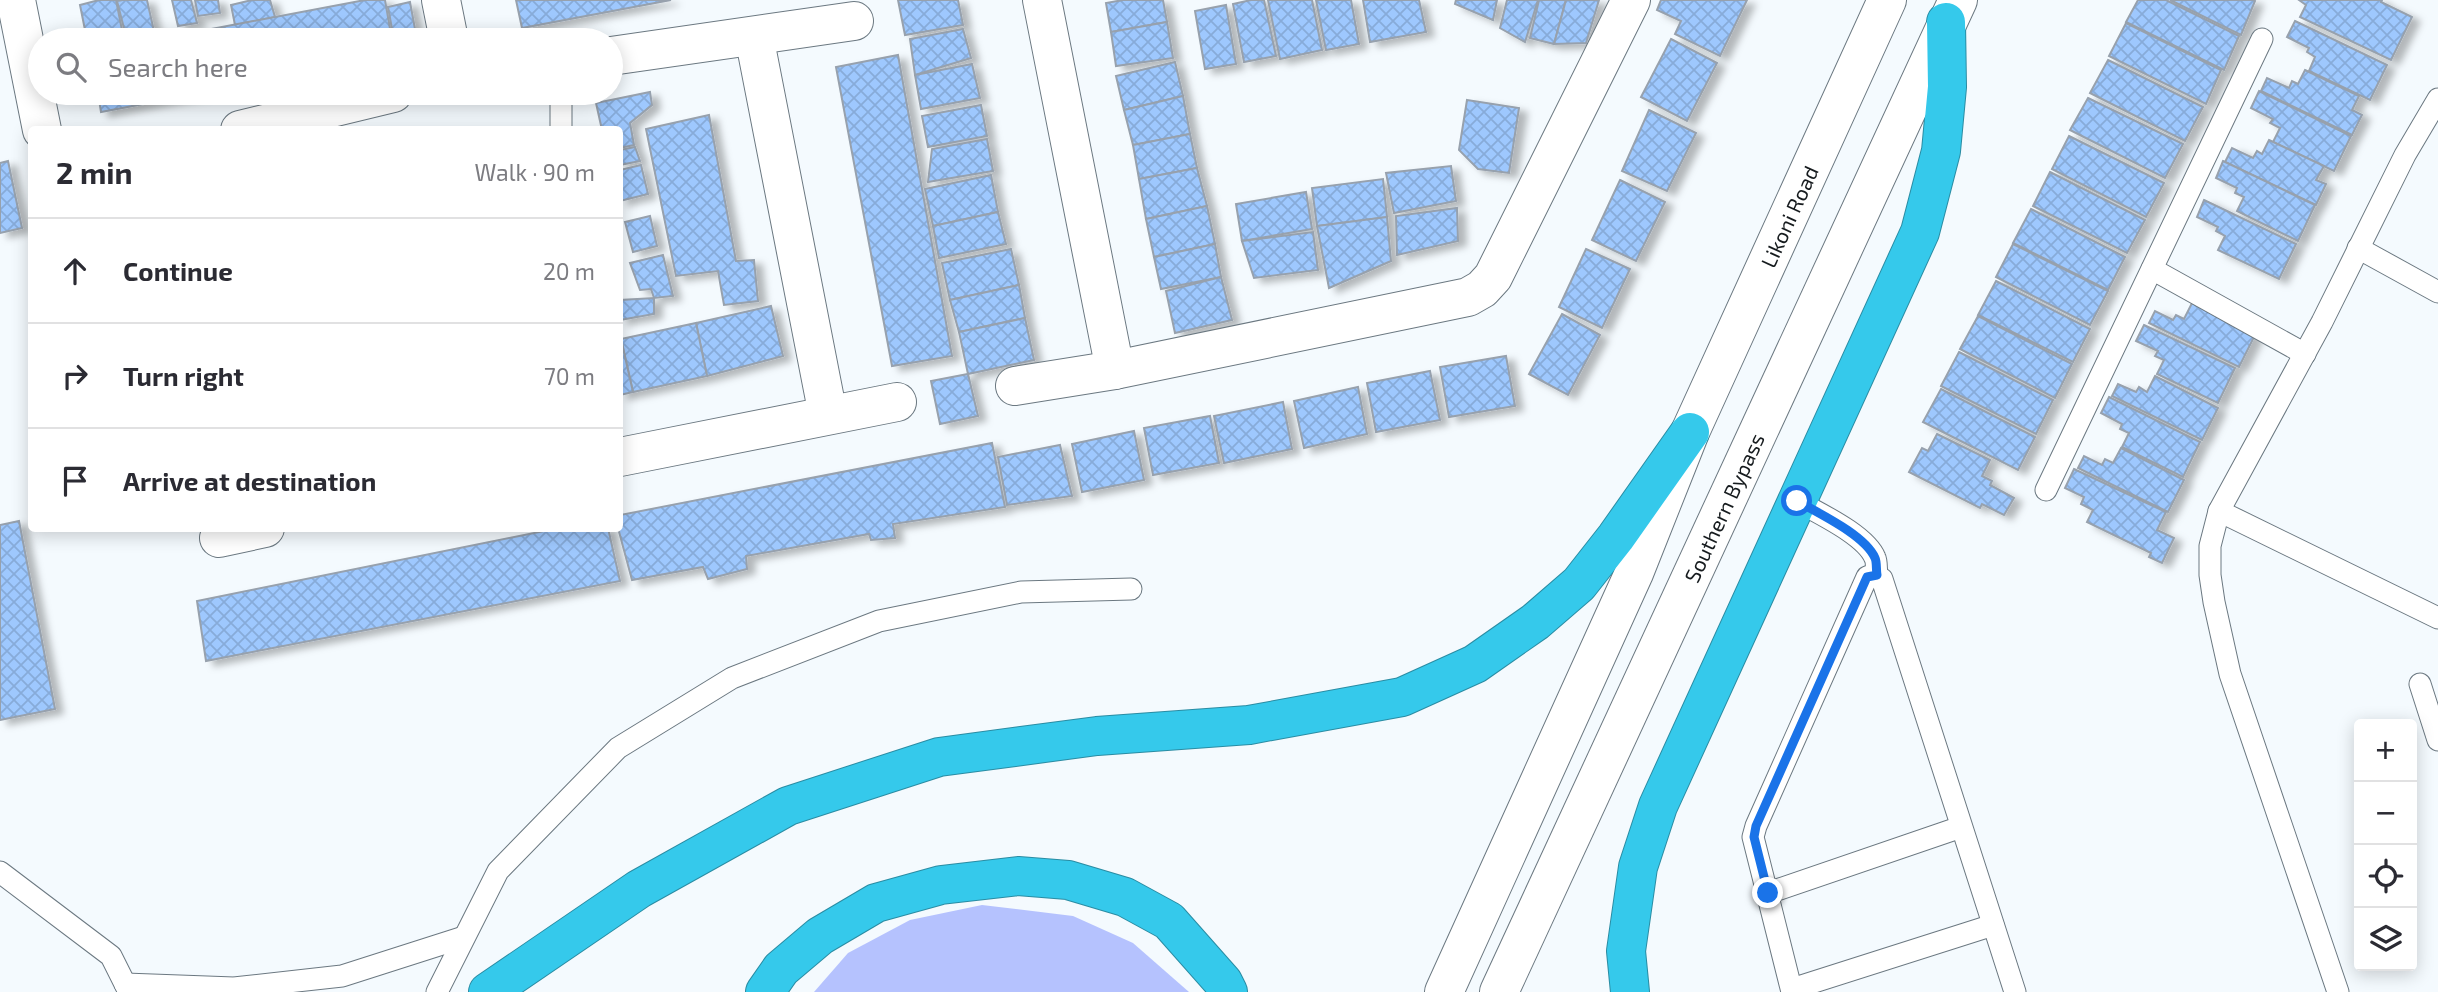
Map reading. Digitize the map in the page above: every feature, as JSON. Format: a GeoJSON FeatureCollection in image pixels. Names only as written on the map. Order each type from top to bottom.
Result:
{"type":"FeatureCollection","features":[{"type":"Feature","properties":{"kind":"highway"},"geometry":{"type":"LineString","coordinates":[[1630,992],[1626,951],[1638,867],[1658,806],[1920,232],[1941,151],[1952,11]]}},
{"type":"Feature","properties":{"kind":"highway"},"geometry":{"type":"LineString","coordinates":[[488,992],[639,889],[788,806],[939,757],[1097,736],[1249,725],[1402,697],[1475,664],[1535,622],[1579,584],[1616,537],[1690,432]]}},
{"type":"Feature","properties":{"kind":"highway"},"geometry":{"type":"LineString","coordinates":[[765,992],[781,970],[820,936],[877,903],[941,884],[1018,876],[1068,880],[1125,897],[1169,921],[1223,982],[1228,992]]}},
{"type":"Feature","properties":{"kind":"street"},"geometry":{"type":"LineString","coordinates":[[16,0],[28,62]]}},
{"type":"Feature","properties":{"kind":"street"},"geometry":{"type":"LineString","coordinates":[[441,0],[447,28]]}},
{"type":"Feature","properties":{"kind":"street"},"geometry":{"type":"LineString","coordinates":[[1042,0],[1115,370]]}},
{"type":"Feature","properties":{"kind":"street"},"geometry":{"type":"LineString","coordinates":[[1015,386],[1115,370],[1468,297],[1482,289],[1493,277],[1631,0]]}},
{"type":"Feature","properties":{"kind":"street","name":"Likoni Road"},"geometry":{"type":"LineString","coordinates":[[1690,432],[1887,0]]}},
{"type":"Feature","properties":{"kind":"street","name":"Southern Bypass"},"geometry":{"type":"LineString","coordinates":[[1499,992],[1952,11]]}},
{"type":"Feature","properties":{"kind":"street"},"geometry":{"type":"LineString","coordinates":[[623,54],[854,21]]}},
{"type":"Feature","properties":{"kind":"street"},"geometry":{"type":"LineString","coordinates":[[754,36],[828,415]]}},
{"type":"Feature","properties":{"kind":"street"},"geometry":{"type":"LineString","coordinates":[[36,105],[40,126]]}},
{"type":"Feature","properties":{"kind":"street"},"geometry":{"type":"LineString","coordinates":[[264,126],[346,105]]}},
{"type":"Feature","properties":{"kind":"street"},"geometry":{"type":"LineString","coordinates":[[623,456],[897,402]]}},
{"type":"Feature","properties":{"kind":"street"},"geometry":{"type":"LineString","coordinates":[[1444,992],[1634,573],[1690,432]]}},
{"type":"Feature","properties":{"kind":"street"},"geometry":{"type":"LineString","coordinates":[[219,538],[247,532]]}},
{"type":"Feature","properties":{"kind":"lane"},"geometry":{"type":"LineString","coordinates":[[2046,490],[2262,40]]}},
{"type":"Feature","properties":{"kind":"lane"},"geometry":{"type":"LineString","coordinates":[[2338,992],[2230,674],[2214,602],[2210,546],[2219,511],[2305,354],[2405,155],[2438,99]]}},
{"type":"Feature","properties":{"kind":"lane"},"geometry":{"type":"LineString","coordinates":[[561,105],[561,126]]}},
{"type":"Feature","properties":{"kind":"lane"},"geometry":{"type":"LineString","coordinates":[[2358,248],[2438,292]]}},
{"type":"Feature","properties":{"kind":"lane"},"geometry":{"type":"LineString","coordinates":[[2152,269],[2305,354]]}},
{"type":"Feature","properties":{"kind":"lane"},"geometry":{"type":"LineString","coordinates":[[1797,501],[1854,536],[1875,558],[1877,575],[1882,579],[2015,992]]}},
{"type":"Feature","properties":{"kind":"lane"},"geometry":{"type":"LineString","coordinates":[[2219,511],[2438,618]]}},
{"type":"Feature","properties":{"kind":"lane"},"geometry":{"type":"LineString","coordinates":[[1877,575],[1867,577],[1756,826],[1754,837],[1792,990],[1993,925]]}},
{"type":"Feature","properties":{"kind":"lane"},"geometry":{"type":"LineString","coordinates":[[437,992],[498,871],[618,748],[732,678],[879,621],[1021,592],[1131,589]]}},
{"type":"Feature","properties":{"kind":"lane"},"geometry":{"type":"LineString","coordinates":[[2420,684],[2438,740]]}},
{"type":"Feature","properties":{"kind":"lane"},"geometry":{"type":"LineString","coordinates":[[1768,893],[1961,827]]}},
{"type":"Feature","properties":{"kind":"lane"},"geometry":{"type":"LineString","coordinates":[[0,872],[111,956],[127,988],[234,988],[342,976],[464,937]]}},
{"type":"Feature","properties":{"kind":"shaded area"},"geometry":{"type":"Polygon","coordinates":[[[982,905],[1073,916],[1133,943],[1189,992],[814,992],[848,953],[910,920],[982,905]]]}},
{"type":"Feature","properties":{"kind":"building"},"geometry":{"type":"Polygon","coordinates":[[[99,0],[116,0],[122,28],[85,28],[80,5],[99,0]]]}},
{"type":"Feature","properties":{"kind":"building"},"geometry":{"type":"Polygon","coordinates":[[[147,0],[153,28],[124,28],[117,1],[147,0]]]}},
{"type":"Feature","properties":{"kind":"building"},"geometry":{"type":"Polygon","coordinates":[[[172,0],[191,0],[197,23],[178,26],[172,0]]]}},
{"type":"Feature","properties":{"kind":"building"},"geometry":{"type":"Polygon","coordinates":[[[195,0],[218,0],[220,13],[198,16],[195,0]]]}},
{"type":"Feature","properties":{"kind":"building"},"geometry":{"type":"Polygon","coordinates":[[[252,0],[270,0],[275,17],[235,25],[231,5],[252,0]]]}},
{"type":"Feature","properties":{"kind":"building"},"geometry":{"type":"Polygon","coordinates":[[[365,0],[385,0],[390,28],[217,28],[365,0]]]}},
{"type":"Feature","properties":{"kind":"building"},"geometry":{"type":"Polygon","coordinates":[[[516,0],[671,0],[522,28],[516,0]]]}},
{"type":"Feature","properties":{"kind":"building"},"geometry":{"type":"Polygon","coordinates":[[[898,0],[958,0],[963,25],[905,35],[898,0]]]}},
{"type":"Feature","properties":{"kind":"building"},"geometry":{"type":"Polygon","coordinates":[[[1123,0],[1163,0],[1167,22],[1111,32],[1106,3],[1123,0]]]}},
{"type":"Feature","properties":{"kind":"building"},"geometry":{"type":"Polygon","coordinates":[[[1264,0],[1276,56],[1244,62],[1233,4],[1264,0]]]}},
{"type":"Feature","properties":{"kind":"building"},"geometry":{"type":"Polygon","coordinates":[[[1268,0],[1312,0],[1322,50],[1280,59],[1268,0]]]}},
{"type":"Feature","properties":{"kind":"building"},"geometry":{"type":"Polygon","coordinates":[[[1316,0],[1351,0],[1359,44],[1326,50],[1316,0]]]}},
{"type":"Feature","properties":{"kind":"building"},"geometry":{"type":"Polygon","coordinates":[[[1363,0],[1419,0],[1426,32],[1370,42],[1363,0]]]}},
{"type":"Feature","properties":{"kind":"building"},"geometry":{"type":"Polygon","coordinates":[[[1456,0],[1497,0],[1493,20],[1455,4],[1456,0]]]}},
{"type":"Feature","properties":{"kind":"building"},"geometry":{"type":"Polygon","coordinates":[[[1507,0],[1538,0],[1525,42],[1500,28],[1507,0]]]}},
{"type":"Feature","properties":{"kind":"building"},"geometry":{"type":"Polygon","coordinates":[[[1539,0],[1566,0],[1554,44],[1530,38],[1539,0]]]}},
{"type":"Feature","properties":{"kind":"building"},"geometry":{"type":"Polygon","coordinates":[[[1566,0],[1599,0],[1586,43],[1554,44],[1566,0]]]}},
{"type":"Feature","properties":{"kind":"building"},"geometry":{"type":"Polygon","coordinates":[[[1661,0],[1747,0],[1720,56],[1675,34],[1681,21],[1657,10],[1661,0]]]}},
{"type":"Feature","properties":{"kind":"building"},"geometry":{"type":"Polygon","coordinates":[[[2138,0],[2166,0],[2239,36],[2224,70],[2126,22],[2138,0]]]}},
{"type":"Feature","properties":{"kind":"building"},"geometry":{"type":"Polygon","coordinates":[[[2170,0],[2253,0],[2255,1],[2241,35],[2170,0]]]}},
{"type":"Feature","properties":{"kind":"building"},"geometry":{"type":"Polygon","coordinates":[[[2299,0],[2382,0],[2381,2],[2412,17],[2391,60],[2300,17],[2306,5],[2299,0]]]}},
{"type":"Feature","properties":{"kind":"building"},"geometry":{"type":"Polygon","coordinates":[[[410,2],[415,28],[392,28],[388,7],[410,2]]]}},
{"type":"Feature","properties":{"kind":"building"},"geometry":{"type":"Polygon","coordinates":[[[1226,5],[1236,64],[1205,69],[1195,11],[1226,5]]]}},
{"type":"Feature","properties":{"kind":"building"},"geometry":{"type":"Polygon","coordinates":[[[2295,21],[2387,65],[2370,100],[2309,71],[2315,57],[2307,52],[2309,48],[2287,37],[2295,21]]]}},
{"type":"Feature","properties":{"kind":"building"},"geometry":{"type":"Polygon","coordinates":[[[1167,22],[1173,58],[1116,66],[1111,32],[1167,22]]]}},
{"type":"Feature","properties":{"kind":"building"},"geometry":{"type":"Polygon","coordinates":[[[2126,23],[2221,70],[2206,104],[2109,56],[2126,23]]]}},
{"type":"Feature","properties":{"kind":"building"},"geometry":{"type":"Polygon","coordinates":[[[963,29],[971,58],[915,75],[910,39],[963,29]]]}},
{"type":"Feature","properties":{"kind":"building"},"geometry":{"type":"Polygon","coordinates":[[[1671,39],[1717,63],[1687,121],[1641,97],[1671,39]]]}},
{"type":"Feature","properties":{"kind":"building"},"geometry":{"type":"Polygon","coordinates":[[[898,55],[952,356],[892,366],[836,67],[898,55]]]}},
{"type":"Feature","properties":{"kind":"building"},"geometry":{"type":"Polygon","coordinates":[[[2108,60],[2203,107],[2185,141],[2090,93],[2108,60]]]}},
{"type":"Feature","properties":{"kind":"building"},"geometry":{"type":"Polygon","coordinates":[[[1175,62],[1183,96],[1124,110],[1116,76],[1175,62]]]}},
{"type":"Feature","properties":{"kind":"building"},"geometry":{"type":"Polygon","coordinates":[[[972,64],[980,98],[921,109],[915,75],[972,64]]]}},
{"type":"Feature","properties":{"kind":"building"},"geometry":{"type":"Polygon","coordinates":[[[2305,70],[2359,96],[2352,110],[2362,115],[2352,135],[2261,91],[2267,78],[2289,88],[2292,81],[2298,84],[2305,70]]]}},
{"type":"Feature","properties":{"kind":"building"},"geometry":{"type":"Polygon","coordinates":[[[2259,91],[2351,136],[2334,171],[2273,142],[2280,128],[2270,123],[2273,119],[2251,108],[2259,91]]]}},
{"type":"Feature","properties":{"kind":"building"},"geometry":{"type":"Polygon","coordinates":[[[650,92],[652,105],[630,123],[634,145],[623,147],[623,126],[601,126],[596,105],[623,105],[623,98],[650,92]]]}},
{"type":"Feature","properties":{"kind":"building"},"geometry":{"type":"Polygon","coordinates":[[[1183,96],[1190,134],[1133,145],[1124,110],[1183,96]]]}},
{"type":"Feature","properties":{"kind":"building"},"geometry":{"type":"Polygon","coordinates":[[[2088,98],[2183,144],[2165,178],[2070,130],[2088,98]]]}},
{"type":"Feature","properties":{"kind":"building"},"geometry":{"type":"Polygon","coordinates":[[[1467,100],[1519,108],[1509,173],[1478,169],[1459,150],[1467,100]]]}},
{"type":"Feature","properties":{"kind":"building"},"geometry":{"type":"Polygon","coordinates":[[[100,105],[138,105],[101,112],[100,105]]]}},
{"type":"Feature","properties":{"kind":"building"},"geometry":{"type":"Polygon","coordinates":[[[981,105],[987,136],[928,147],[922,116],[981,105]]]}},
{"type":"Feature","properties":{"kind":"building"},"geometry":{"type":"Polygon","coordinates":[[[1649,110],[1696,133],[1667,191],[1622,171],[1649,110]]]}},
{"type":"Feature","properties":{"kind":"building"},"geometry":{"type":"Polygon","coordinates":[[[709,115],[736,261],[754,260],[758,301],[724,305],[718,271],[676,276],[646,129],[709,115]]]}},
{"type":"Feature","properties":{"kind":"building"},"geometry":{"type":"Polygon","coordinates":[[[1190,134],[1197,168],[1139,179],[1133,145],[1190,134]]]}},
{"type":"Feature","properties":{"kind":"building"},"geometry":{"type":"Polygon","coordinates":[[[2069,136],[2164,183],[2146,217],[2052,169],[2069,136]]]}},
{"type":"Feature","properties":{"kind":"building"},"geometry":{"type":"Polygon","coordinates":[[[987,139],[993,171],[928,182],[932,149],[987,139]]]}},
{"type":"Feature","properties":{"kind":"building"},"geometry":{"type":"Polygon","coordinates":[[[2269,140],[2324,166],[2316,180],[2326,184],[2316,205],[2225,162],[2232,148],[2253,158],[2257,151],[2262,154],[2269,140]]]}},
{"type":"Feature","properties":{"kind":"building"},"geometry":{"type":"Polygon","coordinates":[[[635,147],[640,161],[623,164],[623,149],[635,147]]]}},
{"type":"Feature","properties":{"kind":"building"},"geometry":{"type":"Polygon","coordinates":[[[8,161],[22,228],[0,233],[0,163],[8,161]]]}},
{"type":"Feature","properties":{"kind":"building"},"geometry":{"type":"Polygon","coordinates":[[[2223,161],[2315,205],[2298,241],[2237,211],[2244,197],[2235,193],[2237,188],[2216,178],[2223,161]]]}},
{"type":"Feature","properties":{"kind":"building"},"geometry":{"type":"Polygon","coordinates":[[[641,165],[648,194],[623,200],[623,169],[641,165]]]}},
{"type":"Feature","properties":{"kind":"building"},"geometry":{"type":"Polygon","coordinates":[[[1451,166],[1456,201],[1394,213],[1386,173],[1451,166]]]}},
{"type":"Feature","properties":{"kind":"building"},"geometry":{"type":"Polygon","coordinates":[[[1197,168],[1207,206],[1146,219],[1139,179],[1197,168]]]}},
{"type":"Feature","properties":{"kind":"building"},"geometry":{"type":"Polygon","coordinates":[[[2050,172],[2145,220],[2127,253],[2033,206],[2050,172]]]}},
{"type":"Feature","properties":{"kind":"building"},"geometry":{"type":"Polygon","coordinates":[[[991,175],[998,212],[933,226],[925,189],[991,175]]]}},
{"type":"Feature","properties":{"kind":"building"},"geometry":{"type":"Polygon","coordinates":[[[1383,179],[1387,217],[1317,226],[1312,188],[1383,179]]]}},
{"type":"Feature","properties":{"kind":"building"},"geometry":{"type":"Polygon","coordinates":[[[1620,180],[1665,202],[1636,261],[1592,240],[1620,180]]]}},
{"type":"Feature","properties":{"kind":"building"},"geometry":{"type":"Polygon","coordinates":[[[1306,192],[1312,229],[1242,241],[1236,204],[1306,192]]]}},
{"type":"Feature","properties":{"kind":"building"},"geometry":{"type":"Polygon","coordinates":[[[2204,200],[2296,244],[2279,279],[2218,250],[2225,236],[2216,231],[2218,227],[2197,217],[2204,200]]]}},
{"type":"Feature","properties":{"kind":"building"},"geometry":{"type":"Polygon","coordinates":[[[1207,206],[1215,244],[1154,257],[1146,219],[1207,206]]]}},
{"type":"Feature","properties":{"kind":"building"},"geometry":{"type":"Polygon","coordinates":[[[1457,208],[1458,241],[1397,255],[1396,216],[1457,208]]]}},
{"type":"Feature","properties":{"kind":"building"},"geometry":{"type":"Polygon","coordinates":[[[2031,209],[2125,257],[2108,290],[2013,243],[2031,209]]]}},
{"type":"Feature","properties":{"kind":"building"},"geometry":{"type":"Polygon","coordinates":[[[998,212],[1006,244],[939,258],[933,226],[998,212]]]}},
{"type":"Feature","properties":{"kind":"building"},"geometry":{"type":"Polygon","coordinates":[[[650,216],[657,246],[633,252],[625,222],[650,216]]]}},
{"type":"Feature","properties":{"kind":"building"},"geometry":{"type":"Polygon","coordinates":[[[1387,217],[1391,261],[1329,288],[1317,226],[1387,217]]]}},
{"type":"Feature","properties":{"kind":"building"},"geometry":{"type":"Polygon","coordinates":[[[1313,232],[1318,270],[1254,278],[1242,241],[1313,232]]]}},
{"type":"Feature","properties":{"kind":"building"},"geometry":{"type":"Polygon","coordinates":[[[1215,244],[1221,277],[1161,289],[1154,257],[1215,244]]]}},
{"type":"Feature","properties":{"kind":"building"},"geometry":{"type":"Polygon","coordinates":[[[2013,244],[2108,291],[2090,325],[1996,277],[2013,244]]]}},
{"type":"Feature","properties":{"kind":"building"},"geometry":{"type":"Polygon","coordinates":[[[1011,249],[1019,285],[950,300],[942,263],[1011,249]]]}},
{"type":"Feature","properties":{"kind":"building"},"geometry":{"type":"Polygon","coordinates":[[[1586,249],[1630,269],[1602,328],[1559,307],[1586,249]]]}},
{"type":"Feature","properties":{"kind":"building"},"geometry":{"type":"Polygon","coordinates":[[[663,255],[673,296],[654,298],[651,289],[640,290],[630,263],[663,255]]]}},
{"type":"Feature","properties":{"kind":"building"},"geometry":{"type":"Polygon","coordinates":[[[1221,277],[1232,320],[1175,333],[1166,291],[1221,277]]]}},
{"type":"Feature","properties":{"kind":"building"},"geometry":{"type":"Polygon","coordinates":[[[1996,281],[2090,329],[2073,362],[1978,315],[1996,281]]]}},
{"type":"Feature","properties":{"kind":"building"},"geometry":{"type":"Polygon","coordinates":[[[1019,285],[1025,318],[959,332],[950,300],[1019,285]]]}},
{"type":"Feature","properties":{"kind":"building"},"geometry":{"type":"Polygon","coordinates":[[[654,298],[654,314],[623,319],[623,300],[654,298]]]}},
{"type":"Feature","properties":{"kind":"building"},"geometry":{"type":"Polygon","coordinates":[[[2192,303],[2255,335],[2239,367],[2149,323],[2155,311],[2173,320],[2176,315],[2184,319],[2192,303]]]}},
{"type":"Feature","properties":{"kind":"building"},"geometry":{"type":"Polygon","coordinates":[[[771,306],[783,356],[707,376],[696,323],[771,306]]]}},
{"type":"Feature","properties":{"kind":"building"},"geometry":{"type":"Polygon","coordinates":[[[1562,314],[1600,335],[1568,395],[1529,374],[1562,314]]]}},
{"type":"Feature","properties":{"kind":"building"},"geometry":{"type":"Polygon","coordinates":[[[1978,316],[2072,364],[2055,398],[1960,349],[1978,316]]]}},
{"type":"Feature","properties":{"kind":"building"},"geometry":{"type":"Polygon","coordinates":[[[1025,318],[1034,360],[968,374],[959,332],[1025,318]]]}},
{"type":"Feature","properties":{"kind":"building"},"geometry":{"type":"Polygon","coordinates":[[[696,323],[707,376],[633,392],[623,339],[696,323]]]}},
{"type":"Feature","properties":{"kind":"building"},"geometry":{"type":"Polygon","coordinates":[[[2144,325],[2235,368],[2218,403],[2157,374],[2164,360],[2155,356],[2158,351],[2136,341],[2144,325]]]}},
{"type":"Feature","properties":{"kind":"building"},"geometry":{"type":"Polygon","coordinates":[[[623,348],[633,392],[623,394],[623,348]]]}},
{"type":"Feature","properties":{"kind":"building"},"geometry":{"type":"Polygon","coordinates":[[[1959,352],[2053,400],[2036,434],[1941,386],[1959,352]]]}},
{"type":"Feature","properties":{"kind":"building"},"geometry":{"type":"Polygon","coordinates":[[[1506,356],[1515,406],[1449,417],[1440,367],[1506,356]]]}},
{"type":"Feature","properties":{"kind":"building"},"geometry":{"type":"Polygon","coordinates":[[[1430,371],[1440,420],[1376,432],[1367,383],[1430,371]]]}},
{"type":"Feature","properties":{"kind":"building"},"geometry":{"type":"Polygon","coordinates":[[[968,374],[978,416],[940,424],[931,381],[968,374]]]}},
{"type":"Feature","properties":{"kind":"building"},"geometry":{"type":"Polygon","coordinates":[[[2155,376],[2218,408],[2202,440],[2112,396],[2118,384],[2136,392],[2139,387],[2147,392],[2155,376]]]}},
{"type":"Feature","properties":{"kind":"building"},"geometry":{"type":"Polygon","coordinates":[[[1358,387],[1367,434],[1304,448],[1294,401],[1358,387]]]}},
{"type":"Feature","properties":{"kind":"building"},"geometry":{"type":"Polygon","coordinates":[[[1941,389],[2035,437],[2018,470],[1923,422],[1941,389]]]}},
{"type":"Feature","properties":{"kind":"building"},"geometry":{"type":"Polygon","coordinates":[[[2109,397],[2200,442],[2183,477],[2122,447],[2129,433],[2120,429],[2122,424],[2101,413],[2109,397]]]}},
{"type":"Feature","properties":{"kind":"building"},"geometry":{"type":"Polygon","coordinates":[[[1283,402],[1292,449],[1224,463],[1214,416],[1283,402]]]}},
{"type":"Feature","properties":{"kind":"building"},"geometry":{"type":"Polygon","coordinates":[[[1210,416],[1219,463],[1153,475],[1144,428],[1210,416]]]}},
{"type":"Feature","properties":{"kind":"building"},"geometry":{"type":"Polygon","coordinates":[[[1134,431],[1144,480],[1082,492],[1072,444],[1134,431]]]}},
{"type":"Feature","properties":{"kind":"building"},"geometry":{"type":"Polygon","coordinates":[[[1937,434],[1990,460],[1982,476],[1992,481],[1990,485],[2014,498],[2004,515],[1982,504],[1980,508],[1909,472],[1922,448],[1928,451],[1937,434]]]}},
{"type":"Feature","properties":{"kind":"building"},"geometry":{"type":"Polygon","coordinates":[[[992,443],[1005,507],[893,524],[895,538],[871,540],[869,534],[746,556],[747,569],[708,579],[703,567],[632,580],[619,532],[623,532],[623,514],[992,443]]]}},
{"type":"Feature","properties":{"kind":"building"},"geometry":{"type":"Polygon","coordinates":[[[1060,445],[1072,496],[1007,505],[998,457],[1060,445]]]}},
{"type":"Feature","properties":{"kind":"building"},"geometry":{"type":"Polygon","coordinates":[[[2121,448],[2184,480],[2168,512],[2078,468],[2084,456],[2102,465],[2105,459],[2113,463],[2121,448]]]}},
{"type":"Feature","properties":{"kind":"building"},"geometry":{"type":"Polygon","coordinates":[[[2074,469],[2166,512],[2157,530],[2174,538],[2162,563],[2149,557],[2151,553],[2087,522],[2093,510],[2081,504],[2084,497],[2065,488],[2074,469]]]}},
{"type":"Feature","properties":{"kind":"building"},"geometry":{"type":"Polygon","coordinates":[[[19,521],[55,709],[0,720],[0,525],[19,521]]]}},
{"type":"Feature","properties":{"kind":"building"},"geometry":{"type":"Polygon","coordinates":[[[539,532],[609,532],[620,581],[206,661],[197,601],[539,532]]]}},
{"type":"Feature","properties":{"kind":"route"},"geometry":{"type":"LineString","coordinates":[[1768,893],[1754,837],[1756,826],[1867,577],[1877,575],[1875,558],[1867,547],[1797,501]]}}]}
